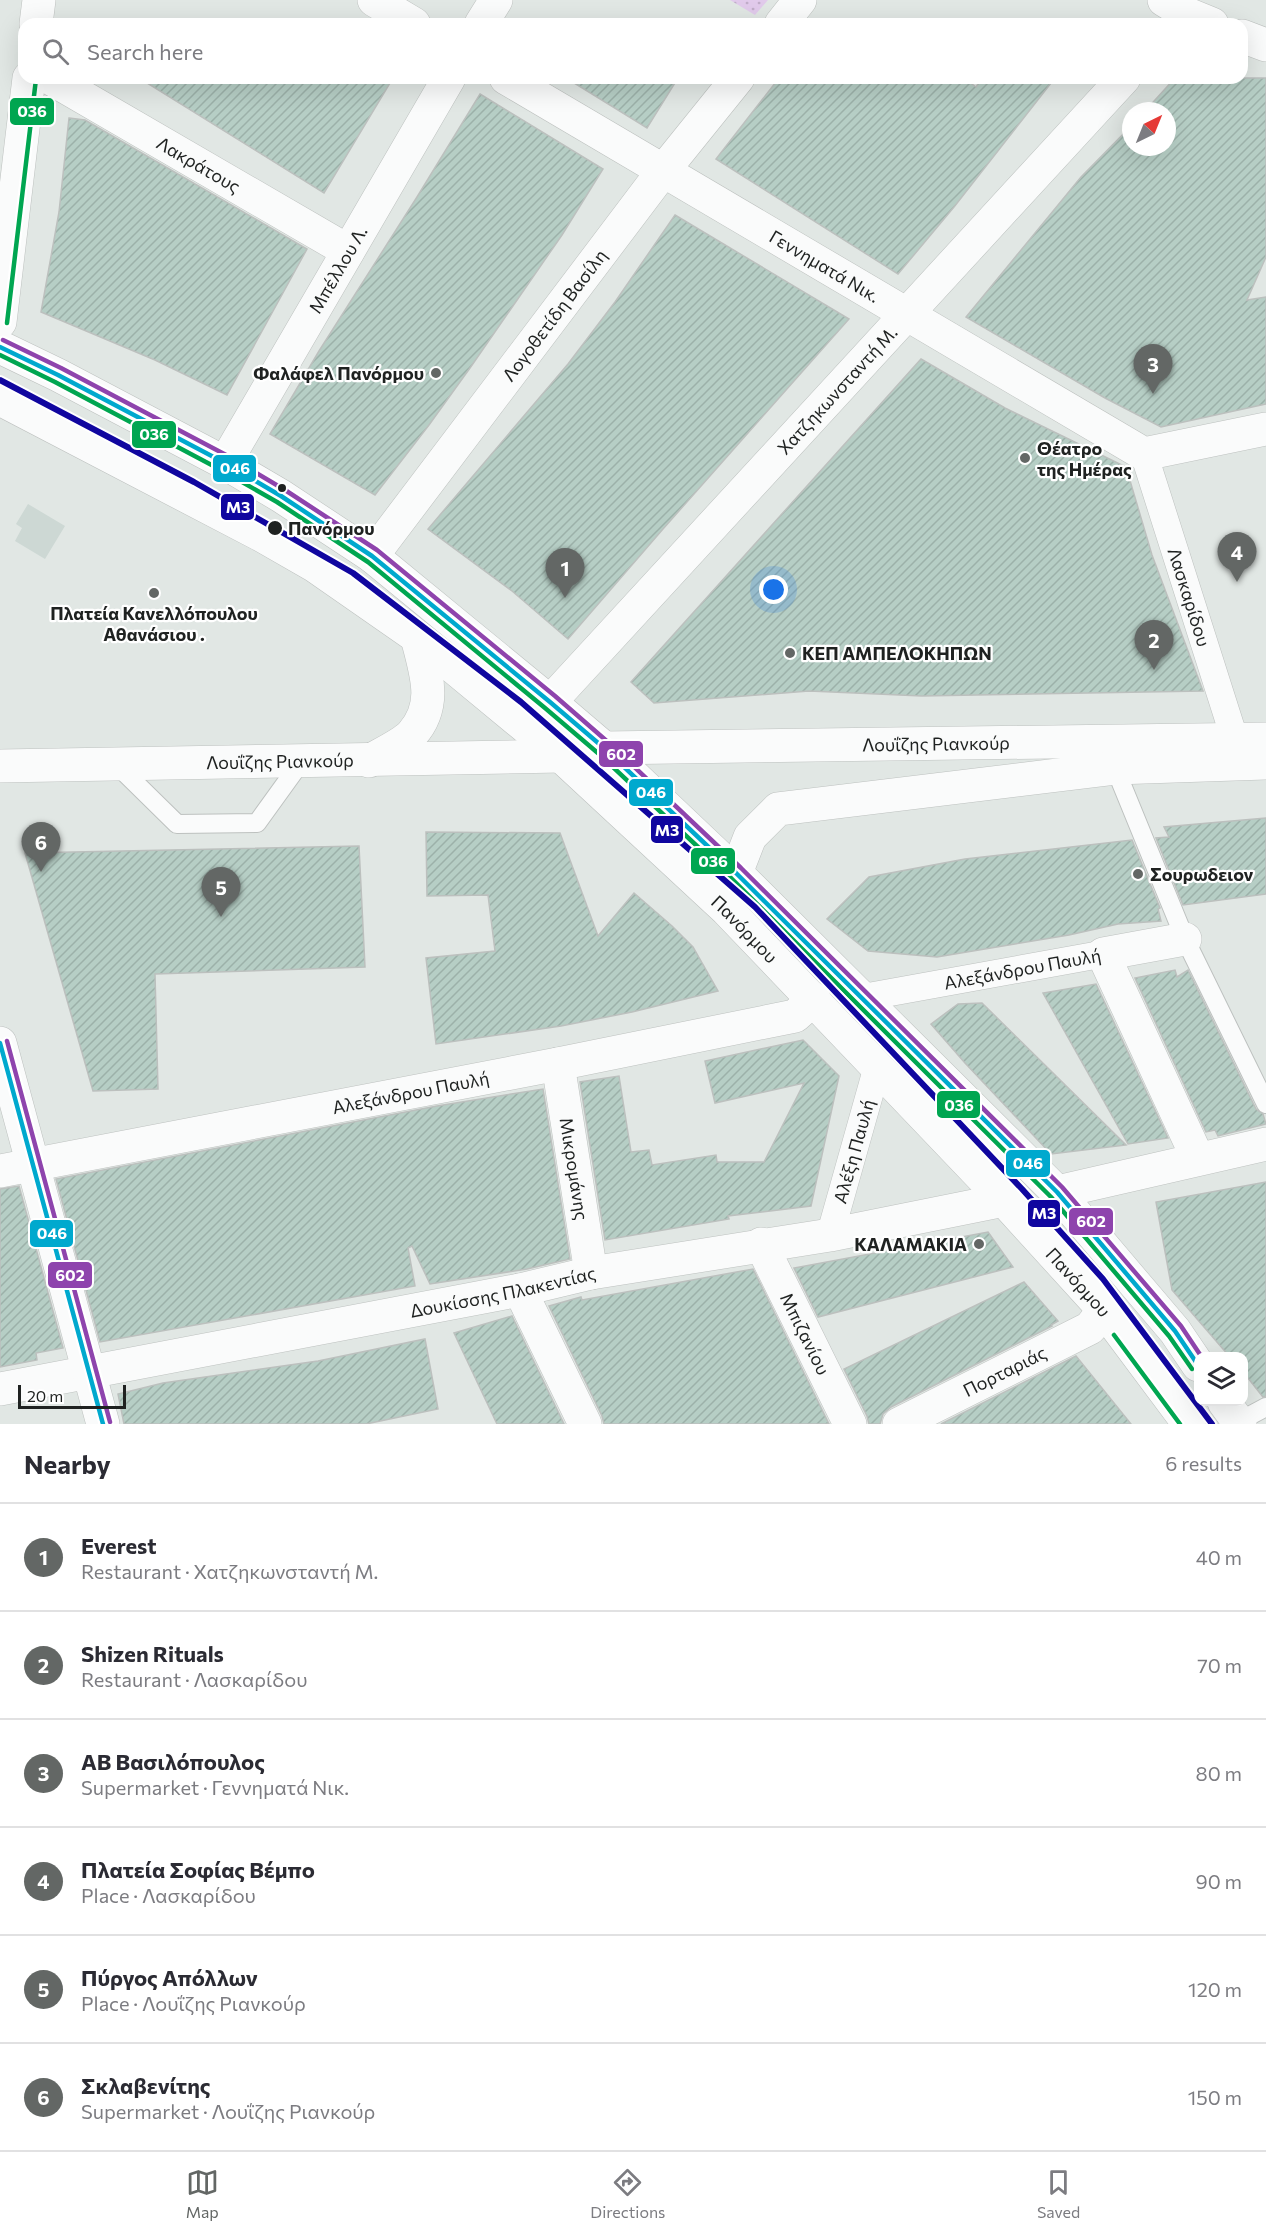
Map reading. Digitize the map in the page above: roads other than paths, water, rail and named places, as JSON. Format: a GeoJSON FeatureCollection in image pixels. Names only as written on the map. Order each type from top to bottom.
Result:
{"type":"FeatureCollection","features":[{"type":"Feature","properties":{"kind":"street"},"geometry":{"type":"LineString","coordinates":[[37,18],[39,0]]}},
{"type":"Feature","properties":{"kind":"street"},"geometry":{"type":"LineString","coordinates":[[374,0],[404,18]]}},
{"type":"Feature","properties":{"kind":"street"},"geometry":{"type":"LineString","coordinates":[[485,18],[496,0]]}},
{"type":"Feature","properties":{"kind":"street"},"geometry":{"type":"LineString","coordinates":[[786,18],[800,0]]}},
{"type":"Feature","properties":{"kind":"street"},"geometry":{"type":"LineString","coordinates":[[1248,38],[1266,45]]}},
{"type":"Feature","properties":{"kind":"street"},"geometry":{"type":"LineString","coordinates":[[0,322],[28,84]]}},
{"type":"Feature","properties":{"kind":"street","name":"Λακράτους"},"geometry":{"type":"LineString","coordinates":[[60,84],[348,251]]}},
{"type":"Feature","properties":{"kind":"street","name":"Μπέλλου Λ."},"geometry":{"type":"LineString","coordinates":[[225,463],[445,84]]}},
{"type":"Feature","properties":{"kind":"street","name":"Γεννηματά Νικ."},"geometry":{"type":"LineString","coordinates":[[516,84],[1144,454]]}},
{"type":"Feature","properties":{"kind":"street","name":"Λογοθετίδη Βασίλη"},"geometry":{"type":"LineString","coordinates":[[372,555],[663,171],[733,84]]}},
{"type":"Feature","properties":{"kind":"street","name":"Χατζηκωνσταντή Μ."},"geometry":{"type":"LineString","coordinates":[[550,702],[1118,84]]}},
{"type":"Feature","properties":{"kind":"street","name":"Πανόρμου"},"geometry":{"type":"LineString","coordinates":[[0,347],[225,463],[282,496],[372,555],[550,702],[604,748],[736,873],[1057,1192],[1175,1331],[1194,1359]]}},
{"type":"Feature","properties":{"kind":"street","name":"Πανόρμου"},"geometry":{"type":"LineString","coordinates":[[0,399],[261,535],[315,566],[417,637],[561,756],[727,910],[1004,1200],[1104,1310],[1185,1423]]}},
{"type":"Feature","properties":{"kind":"street"},"geometry":{"type":"LineString","coordinates":[[1144,454],[1266,429]]}},
{"type":"Feature","properties":{"kind":"street","name":"Λασκαρίδου"},"geometry":{"type":"LineString","coordinates":[[1144,454],[1258,758]]}},
{"type":"Feature","properties":{"kind":"street"},"geometry":{"type":"LineString","coordinates":[[369,761],[412,735],[426,713],[430,688],[417,637]]}},
{"type":"Feature","properties":{"kind":"street","name":"Λουΐζης Ριανκούρ"},"geometry":{"type":"LineString","coordinates":[[604,748],[1258,758]]}},
{"type":"Feature","properties":{"kind":"street","name":"Λουΐζης Ριανκούρ"},"geometry":{"type":"LineString","coordinates":[[0,766],[561,756]]}},
{"type":"Feature","properties":{"kind":"street"},"geometry":{"type":"LineString","coordinates":[[736,873],[750,837],[778,808],[1116,768],[1258,758]]}},
{"type":"Feature","properties":{"kind":"street","name":"Αλεξάνδρου Παυλή"},"geometry":{"type":"LineString","coordinates":[[860,998],[1185,939]]}},
{"type":"Feature","properties":{"kind":"street"},"geometry":{"type":"LineString","coordinates":[[1103,954],[1198,1159]]}},
{"type":"Feature","properties":{"kind":"street","name":"Αλεξάνδρου Παυλή"},"geometry":{"type":"LineString","coordinates":[[0,1172],[795,1016],[814,999]]}},
{"type":"Feature","properties":{"kind":"street"},"geometry":{"type":"LineString","coordinates":[[0,1043],[104,1424]]}},
{"type":"Feature","properties":{"kind":"street","name":"Μικρομάνης"},"geometry":{"type":"LineString","coordinates":[[558,1064],[591,1273]]}},
{"type":"Feature","properties":{"kind":"street","name":"Αλέξη Παυλή"},"geometry":{"type":"LineString","coordinates":[[830,1234],[876,1068]]}},
{"type":"Feature","properties":{"kind":"street"},"geometry":{"type":"LineString","coordinates":[[1057,1192],[1266,1144]]}},
{"type":"Feature","properties":{"kind":"street","name":"Δουκίσσης Πλακεντίας"},"geometry":{"type":"LineString","coordinates":[[0,1389],[520,1290],[591,1273],[830,1234],[1004,1200]]}},
{"type":"Feature","properties":{"kind":"street","name":"Μπιζανίου"},"geometry":{"type":"LineString","coordinates":[[761,1244],[849,1424]]}},
{"type":"Feature","properties":{"kind":"street"},"geometry":{"type":"LineString","coordinates":[[520,1290],[585,1424]]}},
{"type":"Feature","properties":{"kind":"street","name":"Πορταριάς"},"geometry":{"type":"LineString","coordinates":[[899,1424],[1090,1328],[1104,1310]]}},
{"type":"Feature","properties":{"kind":"lane"},"geometry":{"type":"LineString","coordinates":[[117,765],[177,824],[211,824],[257,823],[301,762]]}},
{"type":"Feature","properties":{"kind":"lane"},"geometry":{"type":"LineString","coordinates":[[1116,768],[1185,939],[1266,1104]]}},
{"type":"Feature","properties":{"kind":"place","name":"Φαλάφελ Πανόρμου"},"geometry":{"type":"Point","coordinates":[436,373]}},
{"type":"Feature","properties":{"kind":"place","name":"ΑΒ Βασιλόπουλος"},"geometry":{"type":"Point","coordinates":[1153,394]}},
{"type":"Feature","properties":{"kind":"place","name":"Θέατρο της Ημέρας"},"geometry":{"type":"Point","coordinates":[1025,458]}},
{"type":"Feature","properties":{"kind":"place","name":"Πανόρμου"},"geometry":{"type":"Point","coordinates":[275,528]}},
{"type":"Feature","properties":{"kind":"place","name":"Πλατεία Σοφίας Βέμπο"},"geometry":{"type":"Point","coordinates":[1237,582]}},
{"type":"Feature","properties":{"kind":"place","name":"Πλατεία Κανελλόπουλου Αθανάσιου ."},"geometry":{"type":"Point","coordinates":[154,593]}},
{"type":"Feature","properties":{"kind":"place","name":"Everest"},"geometry":{"type":"Point","coordinates":[565,598]}},
{"type":"Feature","properties":{"kind":"place","name":"ΚΕΠ ΑΜΠΕΛΟΚΗΠΩΝ"},"geometry":{"type":"Point","coordinates":[790,653]}},
{"type":"Feature","properties":{"kind":"place","name":"Shizen Rituals"},"geometry":{"type":"Point","coordinates":[1154,670]}},
{"type":"Feature","properties":{"kind":"place","name":"Σκλαβενίτης"},"geometry":{"type":"Point","coordinates":[41,872]}},
{"type":"Feature","properties":{"kind":"place","name":"Σουρωδειον"},"geometry":{"type":"Point","coordinates":[1138,874]}},
{"type":"Feature","properties":{"kind":"place","name":"Πύργος Απόλλων"},"geometry":{"type":"Point","coordinates":[221,917]}},
{"type":"Feature","properties":{"kind":"place","name":"ΚΑΛΑΜΑΚΙΑ"},"geometry":{"type":"Point","coordinates":[979,1244]}}]}
